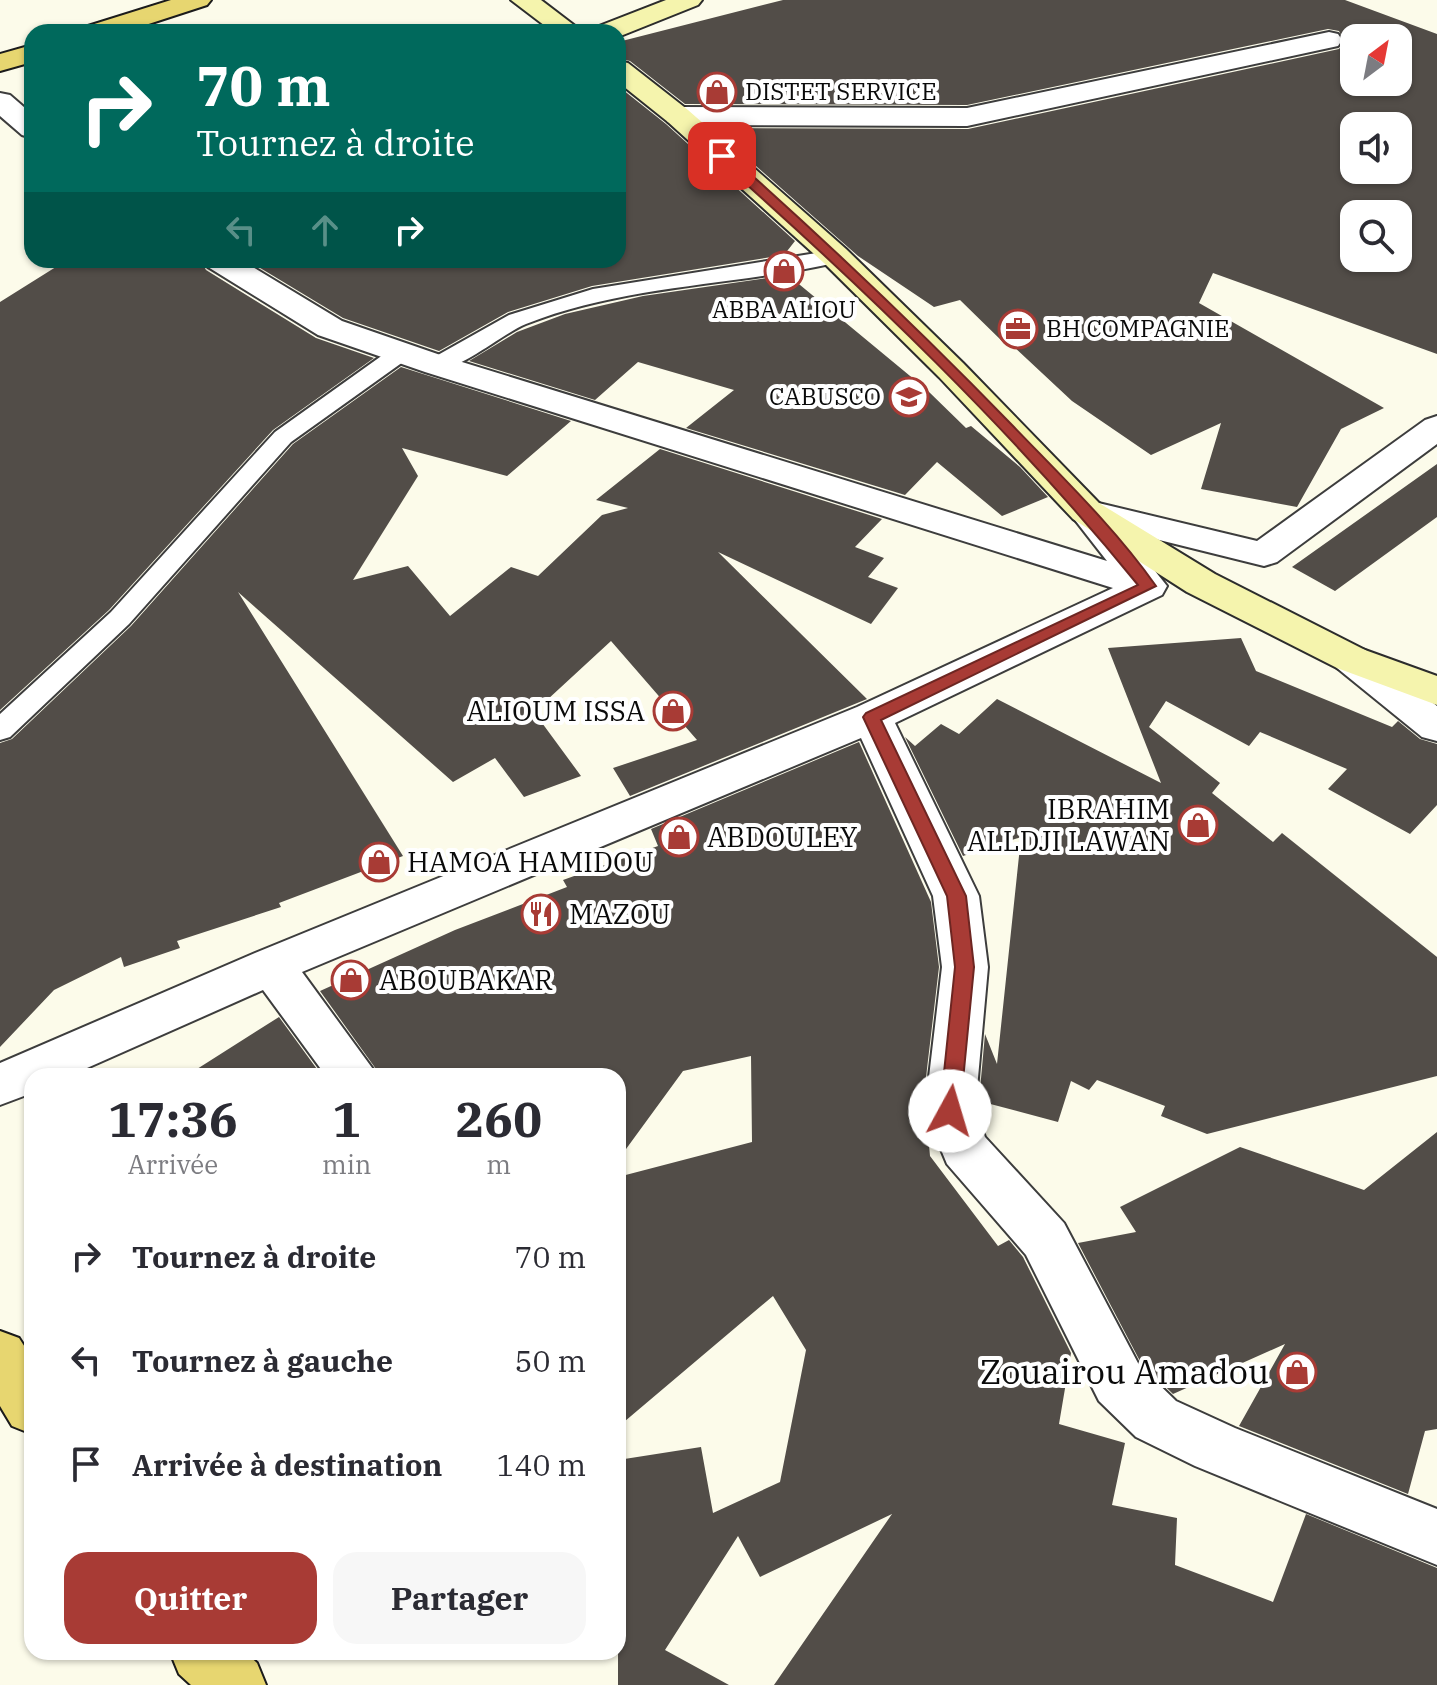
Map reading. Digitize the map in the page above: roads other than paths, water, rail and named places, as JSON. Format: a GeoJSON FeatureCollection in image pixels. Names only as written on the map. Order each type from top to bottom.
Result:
{"type":"FeatureCollection","features":[{"type":"Feature","properties":{"kind":"main road"},"geometry":{"type":"LineString","coordinates":[[122,24],[198,0]]}},
{"type":"Feature","properties":{"kind":"main road"},"geometry":{"type":"LineString","coordinates":[[524,0],[558,24]]}},
{"type":"Feature","properties":{"kind":"main road"},"geometry":{"type":"LineString","coordinates":[[626,25],[689,0]]}},
{"type":"Feature","properties":{"kind":"main road"},"geometry":{"type":"LineString","coordinates":[[0,63],[24,56]]}},
{"type":"Feature","properties":{"kind":"main road"},"geometry":{"type":"LineString","coordinates":[[626,75],[678,116],[835,256],[951,370],[1086,511],[1201,583],[1351,659],[1437,691]]}},
{"type":"Feature","properties":{"kind":"main road"},"geometry":{"type":"LineString","coordinates":[[0,1356],[24,1395]]}},
{"type":"Feature","properties":{"kind":"main road"},"geometry":{"type":"LineString","coordinates":[[209,1660],[235,1685]]}},
{"type":"Feature","properties":{"kind":"street"},"geometry":{"type":"LineString","coordinates":[[678,116],[967,117],[1329,40]]}},
{"type":"Feature","properties":{"kind":"street"},"geometry":{"type":"LineString","coordinates":[[0,101],[24,122]]}},
{"type":"Feature","properties":{"kind":"street"},"geometry":{"type":"LineString","coordinates":[[232,268],[330,328],[437,365],[1148,586]]}},
{"type":"Feature","properties":{"kind":"street"},"geometry":{"type":"LineString","coordinates":[[1086,511],[1264,554],[1437,427]]}},
{"type":"Feature","properties":{"kind":"street"},"geometry":{"type":"LineString","coordinates":[[1086,511],[1148,586]]}},
{"type":"Feature","properties":{"kind":"street"},"geometry":{"type":"LineString","coordinates":[[39,1068],[271,966],[872,717],[1148,586]]}},
{"type":"Feature","properties":{"kind":"street"},"geometry":{"type":"LineString","coordinates":[[1351,659],[1437,727]]}},
{"type":"Feature","properties":{"kind":"street"},"geometry":{"type":"LineString","coordinates":[[872,717],[956,896],[965,967],[950,1111],[965,1149],[1045,1239],[1119,1383],[1156,1419],[1215,1447],[1437,1537]]}},
{"type":"Feature","properties":{"kind":"street"},"geometry":{"type":"LineString","coordinates":[[271,966],[347,1068]]}},
{"type":"Feature","properties":{"kind":"street"},"geometry":{"type":"LineString","coordinates":[[0,1085],[24,1074]]}},
{"type":"Feature","properties":{"kind":"lane"},"geometry":{"type":"LineString","coordinates":[[437,365],[517,320],[601,294],[835,256]]}},
{"type":"Feature","properties":{"kind":"lane"},"geometry":{"type":"LineString","coordinates":[[0,730],[120,618],[283,437],[402,352]]}},
{"type":"Feature","properties":{"kind":"place","name":"DISTET SERVICE"},"geometry":{"type":"Point","coordinates":[717,92]}},
{"type":"Feature","properties":{"kind":"place","name":"ABBA ALIOU"},"geometry":{"type":"Point","coordinates":[784,271]}},
{"type":"Feature","properties":{"kind":"place","name":"BH COMPAGNIE"},"geometry":{"type":"Point","coordinates":[1018,329]}},
{"type":"Feature","properties":{"kind":"place","name":"CABUSCO"},"geometry":{"type":"Point","coordinates":[909,397]}},
{"type":"Feature","properties":{"kind":"place","name":"ALIOUM ISSA"},"geometry":{"type":"Point","coordinates":[673,711]}},
{"type":"Feature","properties":{"kind":"place","name":"IBRAHIM ALLDJI LAWAN"},"geometry":{"type":"Point","coordinates":[1198,825]}},
{"type":"Feature","properties":{"kind":"place","name":"ABDOULEY"},"geometry":{"type":"Point","coordinates":[679,837]}},
{"type":"Feature","properties":{"kind":"place","name":"HAMOA HAMIDOU"},"geometry":{"type":"Point","coordinates":[379,862]}},
{"type":"Feature","properties":{"kind":"place","name":"MAZOU"},"geometry":{"type":"Point","coordinates":[541,914]}},
{"type":"Feature","properties":{"kind":"place","name":"ABOUBAKAR"},"geometry":{"type":"Point","coordinates":[351,980]}},
{"type":"Feature","properties":{"kind":"place","name":"Zouairou Amadou"},"geometry":{"type":"Point","coordinates":[1297,1372]}}]}
